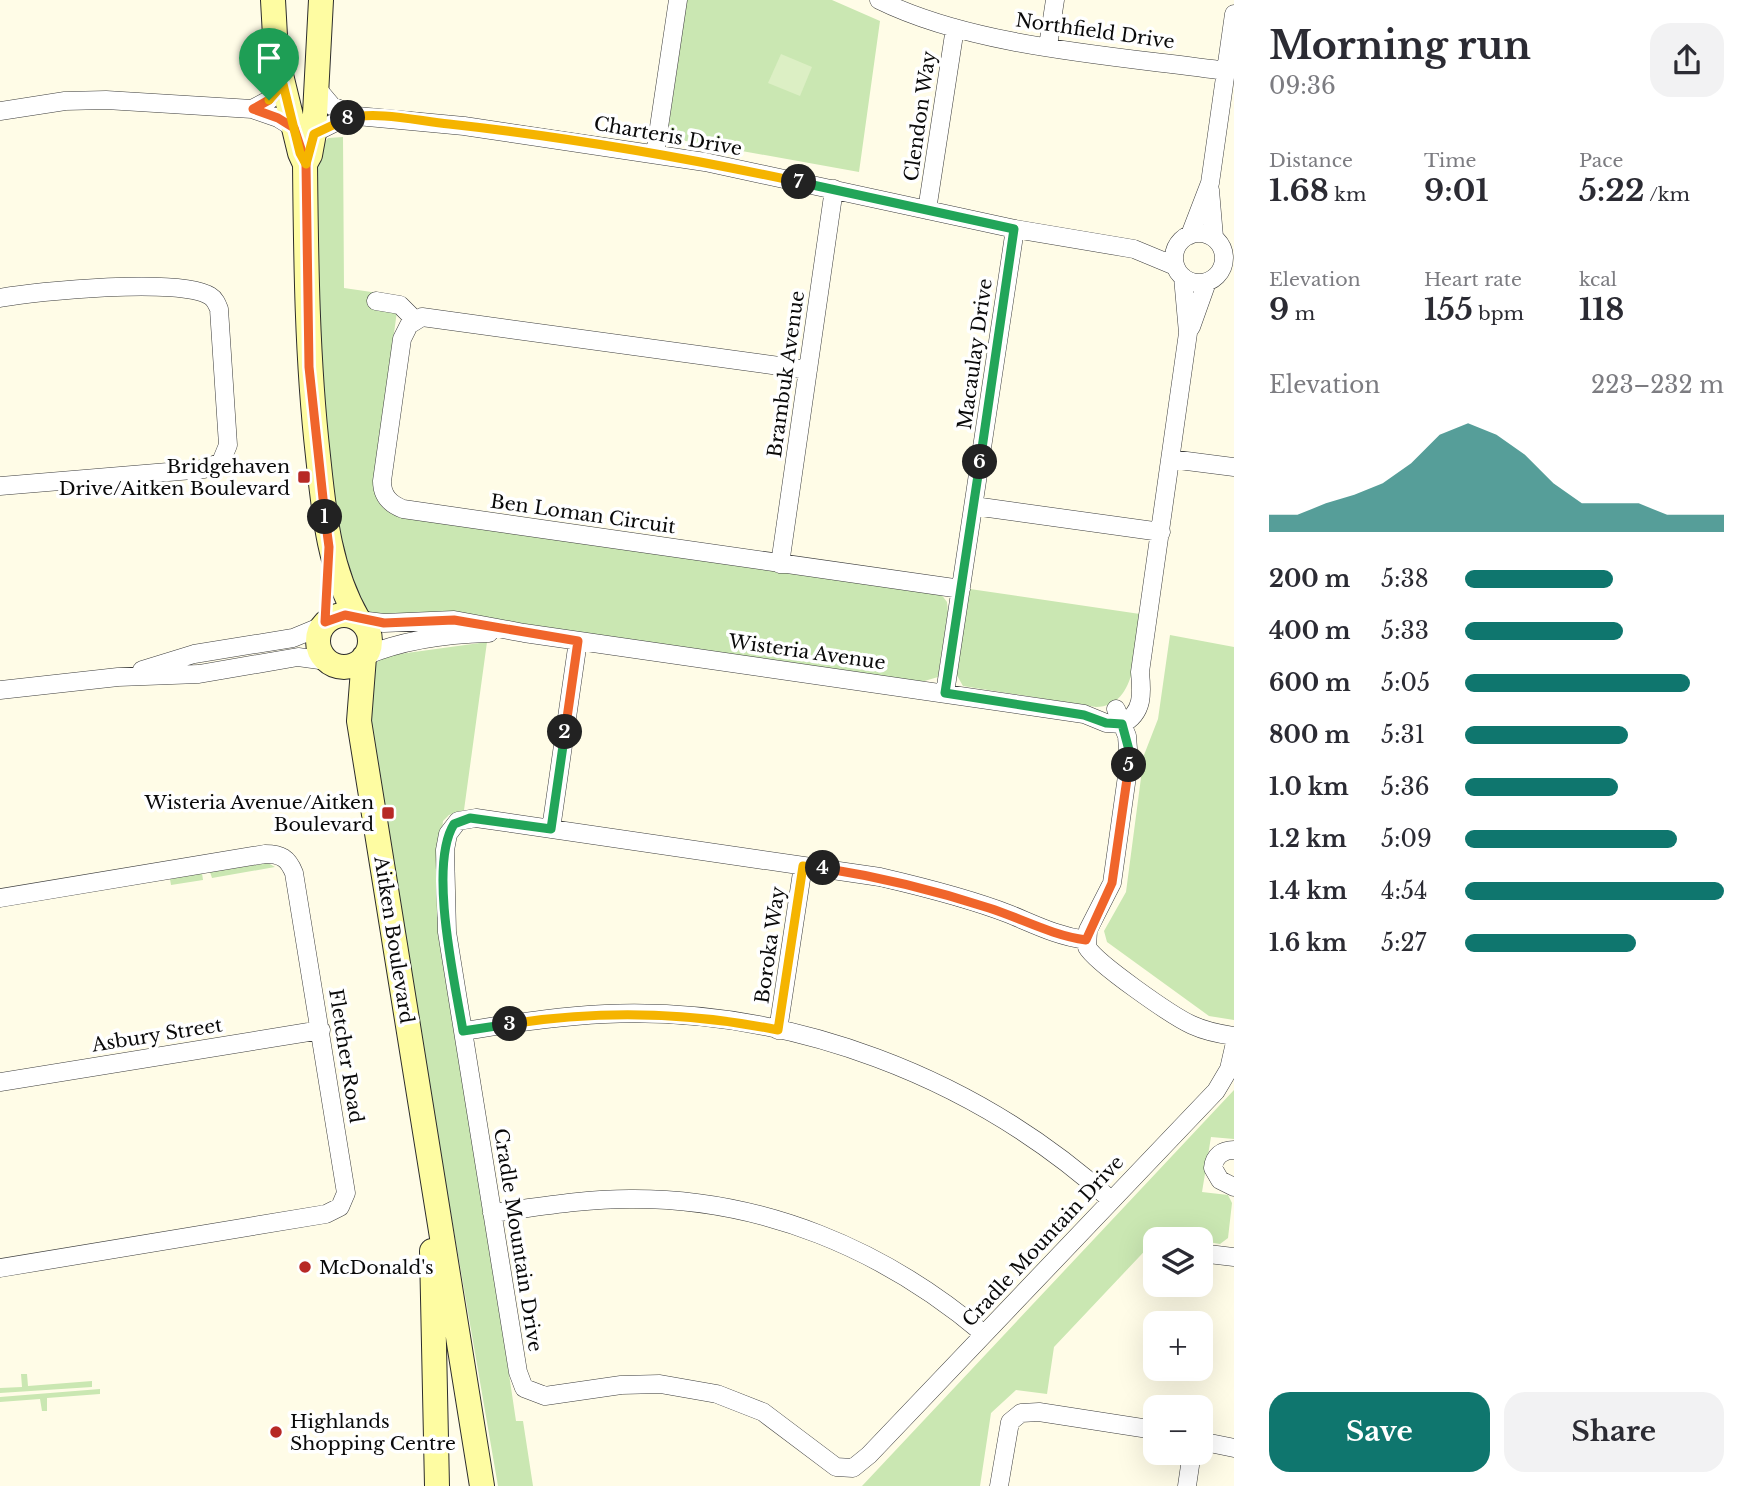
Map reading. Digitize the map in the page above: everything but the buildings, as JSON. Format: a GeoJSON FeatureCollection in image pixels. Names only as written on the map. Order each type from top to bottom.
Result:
{"type":"FeatureCollection","features":[{"type":"Feature","properties":{"kind":"main road"},"geometry":{"type":"LineString","coordinates":[[273,0],[273,32],[283,84],[304,131]]}},
{"type":"Feature","properties":{"kind":"main road"},"geometry":{"type":"LineString","coordinates":[[321,0],[316,87],[304,131],[309,367],[329,547],[324,624],[318,648],[328,662],[351,665],[364,656],[370,641],[345,596],[329,547]]}},
{"type":"Feature","properties":{"kind":"main road"},"geometry":{"type":"LineString","coordinates":[[324,624],[337,615],[359,620]]}},
{"type":"Feature","properties":{"kind":"main road","name":"Aitken Boulevard"},"geometry":{"type":"LineString","coordinates":[[364,656],[359,721],[482,1486]]}},
{"type":"Feature","properties":{"kind":"main road","name":"Aitken Boulevard"},"geometry":{"type":"LineString","coordinates":[[328,662],[359,721]]}},
{"type":"Feature","properties":{"kind":"main road","name":"Aitken Boulevard"},"geometry":{"type":"LineString","coordinates":[[429,1160],[437,1486]]}},
{"type":"Feature","properties":{"kind":"street"},"geometry":{"type":"LineString","coordinates":[[655,154],[678,0]]}},
{"type":"Feature","properties":{"kind":"street"},"geometry":{"type":"LineString","coordinates":[[1048,46],[1055,0]]}},
{"type":"Feature","properties":{"kind":"street","name":"Northfield Drive"},"geometry":{"type":"LineString","coordinates":[[882,1],[955,28],[1048,46],[1226,71]]}},
{"type":"Feature","properties":{"kind":"street"},"geometry":{"type":"LineString","coordinates":[[1234,14],[1210,183],[1184,240],[1179,271],[1188,334],[1140,672],[1119,717],[1129,762],[1114,873],[1086,940],[1097,960],[1178,1017],[1201,1029],[1234,1036]]}},
{"type":"Feature","properties":{"kind":"street","name":"Clendon Way"},"geometry":{"type":"LineString","coordinates":[[927,210],[955,28]]}},
{"type":"Feature","properties":{"kind":"street"},"geometry":{"type":"LineString","coordinates":[[253,109],[269,100],[283,84]]}},
{"type":"Feature","properties":{"kind":"street"},"geometry":{"type":"LineString","coordinates":[[316,87],[332,106],[357,116]]}},
{"type":"Feature","properties":{"kind":"street"},"geometry":{"type":"LineString","coordinates":[[0,111],[85,99],[253,109],[304,131],[357,116]]}},
{"type":"Feature","properties":{"kind":"street","name":"Charteris Drive"},"geometry":{"type":"LineString","coordinates":[[357,116],[464,126],[655,154],[834,189],[1014,229],[1134,249],[1179,271]]}},
{"type":"Feature","properties":{"kind":"street"},"geometry":{"type":"LineString","coordinates":[[1188,334],[1220,276],[1224,248],[1210,183]]}},
{"type":"Feature","properties":{"kind":"street","name":"Brambuk Avenue"},"geometry":{"type":"LineString","coordinates":[[780,564],[834,189]]}},
{"type":"Feature","properties":{"kind":"street","name":"Macaulay Drive"},"geometry":{"type":"LineString","coordinates":[[945,693],[1014,229]]}},
{"type":"Feature","properties":{"kind":"street"},"geometry":{"type":"LineString","coordinates":[[1184,240],[1198,233],[1224,248]]}},
{"type":"Feature","properties":{"kind":"street","name":"Charteris Drive"},"geometry":{"type":"LineString","coordinates":[[1134,249],[1184,240]]}},
{"type":"Feature","properties":{"kind":"street"},"geometry":{"type":"LineString","coordinates":[[1179,271],[1198,283],[1220,276]]}},
{"type":"Feature","properties":{"kind":"street"},"geometry":{"type":"LineString","coordinates":[[0,298],[49,290],[124,287],[190,290],[210,296],[219,309],[228,445],[221,461],[204,469],[0,486]]}},
{"type":"Feature","properties":{"kind":"street"},"geometry":{"type":"LineString","coordinates":[[376,301],[400,305],[415,320],[436,317],[808,370]]}},
{"type":"Feature","properties":{"kind":"street","name":"Ben Loman Circuit"},"geometry":{"type":"LineString","coordinates":[[415,320],[402,338],[382,481],[383,493],[391,503],[403,509],[961,589]]}},
{"type":"Feature","properties":{"kind":"street"},"geometry":{"type":"LineString","coordinates":[[1171,458],[1234,467]]}},
{"type":"Feature","properties":{"kind":"street"},"geometry":{"type":"LineString","coordinates":[[974,506],[1161,532]]}},
{"type":"Feature","properties":{"kind":"street","name":"Wisteria Avenue"},"geometry":{"type":"LineString","coordinates":[[359,620],[384,623],[454,620],[524,633],[945,693],[1084,715],[1106,723],[1119,717]]}},
{"type":"Feature","properties":{"kind":"street"},"geometry":{"type":"LineString","coordinates":[[118,677],[194,654],[293,638],[324,624]]}},
{"type":"Feature","properties":{"kind":"street","name":"Wisteria Avenue"},"geometry":{"type":"LineString","coordinates":[[364,656],[388,646],[423,640],[476,634],[524,633]]}},
{"type":"Feature","properties":{"kind":"street"},"geometry":{"type":"LineString","coordinates":[[551,829],[578,641]]}},
{"type":"Feature","properties":{"kind":"street"},"geometry":{"type":"LineString","coordinates":[[0,690],[118,677],[199,674],[298,657],[328,662]]}},
{"type":"Feature","properties":{"kind":"street","name":"Cradle Mountain Drive"},"geometry":{"type":"LineString","coordinates":[[1086,940],[1054,934],[1009,914],[937,891],[880,877],[470,818],[458,821],[448,834],[445,914],[492,1213],[520,1380],[524,1388],[537,1395],[638,1384],[670,1385],[717,1394],[763,1412],[836,1467],[848,1469],[860,1465],[1216,1091],[1229,1069],[1234,1047]]}},
{"type":"Feature","properties":{"kind":"street","name":"Fletcher Road"},"geometry":{"type":"LineString","coordinates":[[0,898],[265,854],[282,856],[294,873],[345,1182],[340,1207],[326,1214],[0,1268]]}},
{"type":"Feature","properties":{"kind":"street","name":"Boroka Way"},"geometry":{"type":"LineString","coordinates":[[778,1030],[803,866]]}},
{"type":"Feature","properties":{"kind":"street"},"geometry":{"type":"LineString","coordinates":[[463,1031],[537,1020],[607,1014],[689,1016],[778,1030],[856,1050],[961,1096],[1036,1140],[1111,1200]]}},
{"type":"Feature","properties":{"kind":"street","name":"Asbury Street"},"geometry":{"type":"LineString","coordinates":[[0,1082],[321,1030]]}},
{"type":"Feature","properties":{"kind":"street"},"geometry":{"type":"LineString","coordinates":[[1234,1150],[1224,1151],[1216,1156],[1213,1168],[1220,1180],[1234,1187]]}},
{"type":"Feature","properties":{"kind":"street"},"geometry":{"type":"LineString","coordinates":[[492,1213],[554,1204],[628,1198],[704,1203],[761,1215],[822,1234],[894,1269],[949,1304],[985,1334]]}},
{"type":"Feature","properties":{"kind":"street"},"geometry":{"type":"LineString","coordinates":[[1213,1255],[1234,1257]]}},
{"type":"Feature","properties":{"kind":"street"},"geometry":{"type":"LineString","coordinates":[[999,1486],[1010,1422],[1021,1413],[1039,1412],[1143,1428]]}},
{"type":"Feature","properties":{"kind":"street"},"geometry":{"type":"LineString","coordinates":[[1213,1444],[1234,1448]]}},
{"type":"Feature","properties":{"kind":"street"},"geometry":{"type":"LineString","coordinates":[[1187,1486],[1190,1465]]}},
{"type":"Feature","properties":{"kind":"green space"},"geometry":{"type":"Polygon","coordinates":[[[687,0],[832,0],[880,21],[859,172],[675,139],[668,131],[687,0]]]}},
{"type":"Feature","properties":{"kind":"green space"},"geometry":{"type":"Polygon","coordinates":[[[781,54],[812,67],[800,96],[768,83],[781,54]]]}},
{"type":"Feature","properties":{"kind":"green space"},"geometry":{"type":"Polygon","coordinates":[[[343,137],[344,288],[399,296],[374,482],[376,497],[383,508],[410,519],[941,594],[947,602],[948,612],[938,677],[921,682],[371,616],[364,610],[340,545],[317,340],[317,165],[321,147],[328,138],[343,137]]]}},
{"type":"Feature","properties":{"kind":"green space"},"geometry":{"type":"Polygon","coordinates":[[[970,589],[1140,614],[1135,657],[1128,685],[1110,704],[1096,707],[963,686],[955,672],[970,589]]]}},
{"type":"Feature","properties":{"kind":"green space"},"geometry":{"type":"Polygon","coordinates":[[[1170,635],[1234,647],[1234,1020],[1209,1016],[1107,942],[1104,931],[1126,892],[1144,755],[1158,719],[1170,635]]]}},
{"type":"Feature","properties":{"kind":"green space"},"geometry":{"type":"Polygon","coordinates":[[[487,642],[464,810],[449,815],[443,821],[436,887],[516,1421],[523,1421],[533,1486],[498,1486],[366,722],[376,663],[385,656],[487,642]]]}},
{"type":"Feature","properties":{"kind":"green space"},"geometry":{"type":"Polygon","coordinates":[[[268,863],[275,867],[212,878],[210,872],[268,863]]]}},
{"type":"Feature","properties":{"kind":"green space"},"geometry":{"type":"Polygon","coordinates":[[[202,873],[203,880],[171,885],[170,879],[202,873]]]}},
{"type":"Feature","properties":{"kind":"green space"},"geometry":{"type":"Polygon","coordinates":[[[1234,1090],[1234,1139],[1211,1137],[1202,1192],[1228,1195],[1232,1203],[1228,1238],[1220,1244],[1213,1243],[1213,1227],[1143,1227],[1143,1253],[1054,1347],[1047,1394],[1016,1390],[991,1413],[980,1486],[862,1486],[1234,1090]]]}},
{"type":"Feature","properties":{"kind":"green space"},"geometry":{"type":"Polygon","coordinates":[[[21,1374],[27,1374],[28,1386],[92,1381],[92,1387],[0,1393],[0,1388],[22,1387],[21,1374]]]}},
{"type":"Feature","properties":{"kind":"green space"},"geometry":{"type":"Polygon","coordinates":[[[100,1389],[100,1394],[47,1398],[47,1411],[42,1411],[40,1399],[0,1402],[0,1397],[100,1389]]]}},
{"type":"Feature","properties":{"kind":"place","name":"Bridgehaven Drive/Aitken Boulevard"},"geometry":{"type":"Point","coordinates":[304,477]}},
{"type":"Feature","properties":{"kind":"place","name":"Wisteria Avenue/Aitken Boulevard"},"geometry":{"type":"Point","coordinates":[388,813]}},
{"type":"Feature","properties":{"kind":"place","name":"McDonald's"},"geometry":{"type":"Point","coordinates":[305,1267]}},
{"type":"Feature","properties":{"kind":"place","name":"Highlands Shopping Centre"},"geometry":{"type":"Point","coordinates":[276,1432]}},
{"type":"Feature","properties":{"kind":"route"},"geometry":{"type":"LineString","coordinates":[[269,100],[253,109],[278,118],[294,128],[300,153],[306,164],[309,367],[329,547],[325,622],[337,615],[384,623],[454,620],[578,641],[551,829],[470,818],[458,821],[448,834],[444,876],[445,914],[463,1031],[537,1020],[607,1014],[689,1016],[778,1030],[803,866],[880,877],[937,891],[1009,914],[1054,934],[1086,940],[1114,873],[1129,762],[1129,750],[1122,724],[1106,723],[1084,715],[945,693],[1014,229],[705,162],[534,135],[421,121],[357,116],[331,123],[314,134],[306,164],[300,153],[295,134],[283,84],[269,100]]}}]}
